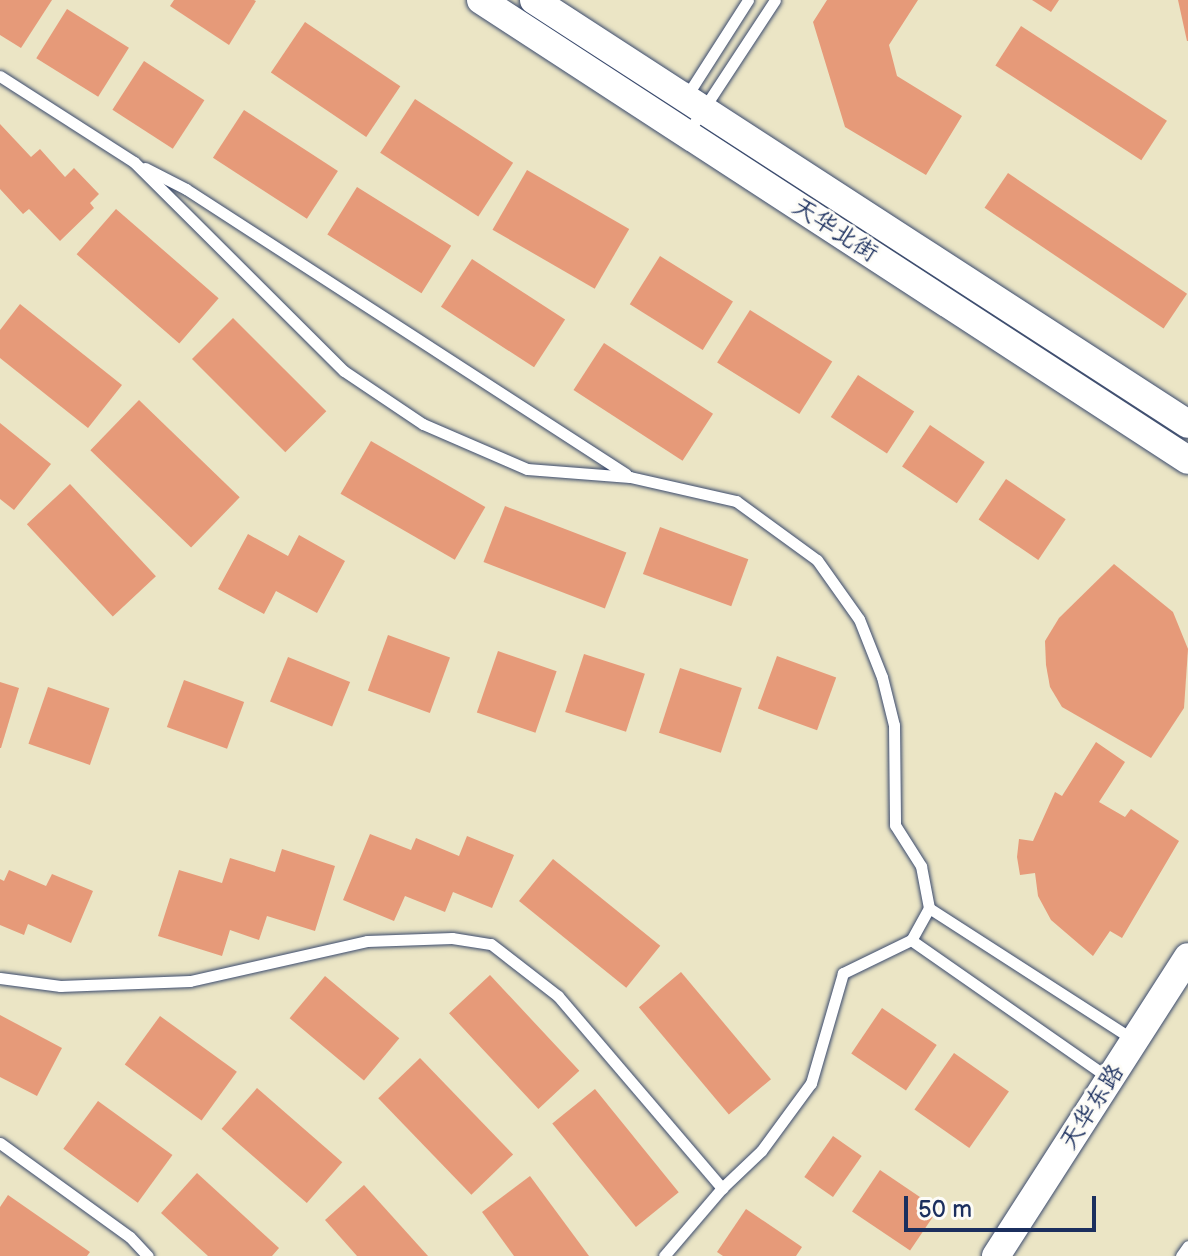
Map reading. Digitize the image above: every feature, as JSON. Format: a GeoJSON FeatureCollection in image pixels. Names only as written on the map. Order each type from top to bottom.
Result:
{"type":"FeatureCollection","features":[{"type":"Feature","properties":{"kind":"street","name":"天华北街"},"geometry":{"type":"LineString","coordinates":[[481,0],[1188,460]]}},
{"type":"Feature","properties":{"kind":"street","name":"天华北街"},"geometry":{"type":"LineString","coordinates":[[534,0],[1188,424]]}},
{"type":"Feature","properties":{"kind":"street","name":"天华东路"},"geometry":{"type":"LineString","coordinates":[[996,1256],[1188,957]]}},
{"type":"Feature","properties":{"kind":"lane"},"geometry":{"type":"LineString","coordinates":[[678,129],[748,0]]}},
{"type":"Feature","properties":{"kind":"lane"},"geometry":{"type":"LineString","coordinates":[[678,129],[693,104],[775,0]]}},
{"type":"Feature","properties":{"kind":"lane"},"geometry":{"type":"LineString","coordinates":[[0,76],[134,162],[186,189],[630,477]]}},
{"type":"Feature","properties":{"kind":"lane"},"geometry":{"type":"LineString","coordinates":[[134,162],[344,371],[423,424],[527,469],[630,477],[736,501],[817,560],[859,619],[882,677],[894,725],[895,825],[921,866],[929,908],[911,940],[843,973],[811,1083],[761,1151],[722,1188],[664,1256]]}},
{"type":"Feature","properties":{"kind":"lane"},"geometry":{"type":"LineString","coordinates":[[929,908],[1134,1040]]}},
{"type":"Feature","properties":{"kind":"lane"},"geometry":{"type":"LineString","coordinates":[[0,978],[60,986],[190,981],[367,941],[452,938],[491,944],[558,996],[722,1188]]}},
{"type":"Feature","properties":{"kind":"lane"},"geometry":{"type":"LineString","coordinates":[[911,940],[1110,1079]]}},
{"type":"Feature","properties":{"kind":"lane"},"geometry":{"type":"LineString","coordinates":[[0,1143],[130,1237],[148,1256]]}},
{"type":"Feature","properties":{"kind":"lane"},"geometry":{"type":"LineString","coordinates":[[1181,1256],[1188,1246]]}},
{"type":"Feature","properties":{"kind":"building"},"geometry":{"type":"Polygon","coordinates":[[[0,0],[52,0],[21,48],[0,35],[0,0]]]}},
{"type":"Feature","properties":{"kind":"building"},"geometry":{"type":"Polygon","coordinates":[[[174,0],[256,1],[229,45],[170,6],[174,0]]]}},
{"type":"Feature","properties":{"kind":"building"},"geometry":{"type":"Polygon","coordinates":[[[827,0],[918,0],[889,45],[897,76],[962,116],[926,175],[845,127],[813,22],[827,0]]]}},
{"type":"Feature","properties":{"kind":"building"},"geometry":{"type":"Polygon","coordinates":[[[1032,0],[1059,0],[1051,12],[1032,0]]]}},
{"type":"Feature","properties":{"kind":"building"},"geometry":{"type":"Polygon","coordinates":[[[1178,0],[1188,0],[1188,41],[1187,41],[1178,0]]]}},
{"type":"Feature","properties":{"kind":"building"},"geometry":{"type":"Polygon","coordinates":[[[67,9],[129,48],[98,97],[36,58],[67,9]]]}},
{"type":"Feature","properties":{"kind":"building"},"geometry":{"type":"Polygon","coordinates":[[[305,22],[400,86],[366,137],[271,73],[305,22]]]}},
{"type":"Feature","properties":{"kind":"building"},"geometry":{"type":"Polygon","coordinates":[[[1021,26],[1167,121],[1141,160],[995,65],[1021,26]]]}},
{"type":"Feature","properties":{"kind":"building"},"geometry":{"type":"Polygon","coordinates":[[[144,61],[204,100],[173,149],[112,110],[144,61]]]}},
{"type":"Feature","properties":{"kind":"building"},"geometry":{"type":"Polygon","coordinates":[[[415,99],[513,163],[478,216],[380,153],[415,99]]]}},
{"type":"Feature","properties":{"kind":"building"},"geometry":{"type":"Polygon","coordinates":[[[244,110],[338,171],[307,219],[213,158],[244,110]]]}},
{"type":"Feature","properties":{"kind":"building"},"geometry":{"type":"Polygon","coordinates":[[[0,124],[31,157],[40,149],[65,177],[74,168],[99,194],[90,203],[94,208],[60,241],[29,209],[23,214],[0,189],[0,124]]]}},
{"type":"Feature","properties":{"kind":"building"},"geometry":{"type":"Polygon","coordinates":[[[527,170],[629,229],[595,289],[492,230],[527,170]]]}},
{"type":"Feature","properties":{"kind":"building"},"geometry":{"type":"Polygon","coordinates":[[[1008,173],[1187,294],[1164,329],[985,208],[1008,173]]]}},
{"type":"Feature","properties":{"kind":"building"},"geometry":{"type":"Polygon","coordinates":[[[357,187],[451,246],[421,293],[327,234],[357,187]]]}},
{"type":"Feature","properties":{"kind":"building"},"geometry":{"type":"Polygon","coordinates":[[[116,209],[219,298],[179,344],[77,254],[116,209]]]}},
{"type":"Feature","properties":{"kind":"building"},"geometry":{"type":"Polygon","coordinates":[[[660,256],[733,302],[703,350],[630,304],[660,256]]]}},
{"type":"Feature","properties":{"kind":"building"},"geometry":{"type":"Polygon","coordinates":[[[472,259],[565,319],[534,367],[441,307],[472,259]]]}},
{"type":"Feature","properties":{"kind":"building"},"geometry":{"type":"Polygon","coordinates":[[[20,304],[122,385],[88,428],[0,358],[0,330],[20,304]]]}},
{"type":"Feature","properties":{"kind":"building"},"geometry":{"type":"Polygon","coordinates":[[[750,310],[832,361],[799,414],[717,363],[750,310]]]}},
{"type":"Feature","properties":{"kind":"building"},"geometry":{"type":"Polygon","coordinates":[[[233,318],[326,411],[285,452],[192,359],[233,318]]]}},
{"type":"Feature","properties":{"kind":"building"},"geometry":{"type":"Polygon","coordinates":[[[604,343],[713,414],[683,461],[574,390],[604,343]]]}},
{"type":"Feature","properties":{"kind":"building"},"geometry":{"type":"Polygon","coordinates":[[[858,375],[914,411],[887,453],[831,417],[858,375]]]}},
{"type":"Feature","properties":{"kind":"building"},"geometry":{"type":"Polygon","coordinates":[[[139,400],[240,497],[191,548],[90,450],[139,400]]]}},
{"type":"Feature","properties":{"kind":"building"},"geometry":{"type":"Polygon","coordinates":[[[0,423],[51,464],[14,510],[0,499],[0,423]]]}},
{"type":"Feature","properties":{"kind":"building"},"geometry":{"type":"Polygon","coordinates":[[[930,425],[985,462],[957,503],[902,466],[930,425]]]}},
{"type":"Feature","properties":{"kind":"building"},"geometry":{"type":"Polygon","coordinates":[[[371,441],[485,507],[455,560],[340,494],[371,441]]]}},
{"type":"Feature","properties":{"kind":"building"},"geometry":{"type":"Polygon","coordinates":[[[1006,479],[1066,519],[1038,560],[979,520],[1006,479]]]}},
{"type":"Feature","properties":{"kind":"building"},"geometry":{"type":"Polygon","coordinates":[[[70,484],[156,576],[113,616],[27,524],[70,484]]]}},
{"type":"Feature","properties":{"kind":"building"},"geometry":{"type":"Polygon","coordinates":[[[505,506],[626,553],[605,609],[483,562],[505,506]]]}},
{"type":"Feature","properties":{"kind":"building"},"geometry":{"type":"Polygon","coordinates":[[[660,527],[748,559],[731,606],[643,574],[660,527]]]}},
{"type":"Feature","properties":{"kind":"building"},"geometry":{"type":"Polygon","coordinates":[[[248,534],[288,556],[299,535],[345,561],[317,613],[276,591],[264,614],[218,589],[248,534]]]}},
{"type":"Feature","properties":{"kind":"building"},"geometry":{"type":"Polygon","coordinates":[[[1114,564],[1173,612],[1188,649],[1184,708],[1151,758],[1062,707],[1050,687],[1045,641],[1059,618],[1114,564]]]}},
{"type":"Feature","properties":{"kind":"building"},"geometry":{"type":"Polygon","coordinates":[[[388,635],[450,658],[430,713],[368,690],[388,635]]]}},
{"type":"Feature","properties":{"kind":"building"},"geometry":{"type":"Polygon","coordinates":[[[498,651],[557,671],[535,733],[477,712],[498,651]]]}},
{"type":"Feature","properties":{"kind":"building"},"geometry":{"type":"Polygon","coordinates":[[[584,654],[645,674],[626,732],[565,712],[584,654]]]}},
{"type":"Feature","properties":{"kind":"building"},"geometry":{"type":"Polygon","coordinates":[[[777,656],[836,678],[817,730],[758,709],[777,656]]]}},
{"type":"Feature","properties":{"kind":"building"},"geometry":{"type":"Polygon","coordinates":[[[288,657],[350,682],[332,727],[270,702],[288,657]]]}},
{"type":"Feature","properties":{"kind":"building"},"geometry":{"type":"Polygon","coordinates":[[[680,668],[742,688],[721,753],[659,733],[680,668]]]}},
{"type":"Feature","properties":{"kind":"building"},"geometry":{"type":"Polygon","coordinates":[[[184,680],[244,702],[227,749],[167,727],[184,680]]]}},
{"type":"Feature","properties":{"kind":"building"},"geometry":{"type":"Polygon","coordinates":[[[0,682],[19,688],[1,748],[0,748],[0,682]]]}},
{"type":"Feature","properties":{"kind":"building"},"geometry":{"type":"Polygon","coordinates":[[[48,687],[109,708],[90,765],[28,744],[48,687]]]}},
{"type":"Feature","properties":{"kind":"building"},"geometry":{"type":"Polygon","coordinates":[[[1096,742],[1125,762],[1099,802],[1125,817],[1131,809],[1179,841],[1122,938],[1110,931],[1093,956],[1051,920],[1038,896],[1035,873],[1020,875],[1017,857],[1019,839],[1033,841],[1055,792],[1062,796],[1096,742]]]}},
{"type":"Feature","properties":{"kind":"building"},"geometry":{"type":"Polygon","coordinates":[[[370,834],[411,850],[416,838],[459,856],[467,836],[514,855],[492,908],[453,892],[445,912],[405,896],[394,921],[343,900],[370,834]]]}},
{"type":"Feature","properties":{"kind":"building"},"geometry":{"type":"Polygon","coordinates":[[[282,849],[335,866],[315,931],[267,916],[259,940],[230,930],[222,956],[158,936],[179,870],[222,883],[230,858],[275,872],[282,849]]]}},
{"type":"Feature","properties":{"kind":"building"},"geometry":{"type":"Polygon","coordinates":[[[553,859],[660,946],[626,988],[519,901],[553,859]]]}},
{"type":"Feature","properties":{"kind":"building"},"geometry":{"type":"Polygon","coordinates":[[[9,870],[46,886],[52,874],[93,891],[71,943],[28,924],[24,935],[0,925],[0,879],[4,881],[9,870]]]}},
{"type":"Feature","properties":{"kind":"building"},"geometry":{"type":"Polygon","coordinates":[[[681,972],[771,1079],[729,1115],[639,1007],[681,972]]]}},
{"type":"Feature","properties":{"kind":"building"},"geometry":{"type":"Polygon","coordinates":[[[490,975],[579,1071],[538,1109],[449,1013],[490,975]]]}},
{"type":"Feature","properties":{"kind":"building"},"geometry":{"type":"Polygon","coordinates":[[[325,976],[399,1038],[364,1080],[290,1018],[325,976]]]}},
{"type":"Feature","properties":{"kind":"building"},"geometry":{"type":"Polygon","coordinates":[[[882,1008],[937,1045],[906,1091],[851,1054],[882,1008]]]}},
{"type":"Feature","properties":{"kind":"building"},"geometry":{"type":"Polygon","coordinates":[[[0,1015],[62,1048],[37,1096],[0,1077],[0,1015]]]}},
{"type":"Feature","properties":{"kind":"building"},"geometry":{"type":"Polygon","coordinates":[[[160,1016],[237,1072],[202,1120],[125,1065],[160,1016]]]}},
{"type":"Feature","properties":{"kind":"building"},"geometry":{"type":"Polygon","coordinates":[[[954,1053],[1009,1091],[969,1148],[914,1110],[954,1053]]]}},
{"type":"Feature","properties":{"kind":"building"},"geometry":{"type":"Polygon","coordinates":[[[420,1058],[513,1154],[471,1195],[378,1098],[420,1058]]]}},
{"type":"Feature","properties":{"kind":"building"},"geometry":{"type":"Polygon","coordinates":[[[257,1088],[342,1162],[307,1203],[222,1129],[257,1088]]]}},
{"type":"Feature","properties":{"kind":"building"},"geometry":{"type":"Polygon","coordinates":[[[595,1089],[679,1192],[636,1227],[552,1124],[595,1089]]]}},
{"type":"Feature","properties":{"kind":"building"},"geometry":{"type":"Polygon","coordinates":[[[98,1101],[172,1155],[138,1203],[63,1149],[98,1101]]]}},
{"type":"Feature","properties":{"kind":"building"},"geometry":{"type":"Polygon","coordinates":[[[833,1136],[862,1156],[833,1197],[804,1177],[833,1136]]]}},
{"type":"Feature","properties":{"kind":"building"},"geometry":{"type":"Polygon","coordinates":[[[880,1170],[938,1209],[910,1251],[852,1211],[880,1170]]]}},
{"type":"Feature","properties":{"kind":"building"},"geometry":{"type":"Polygon","coordinates":[[[197,1173],[279,1248],[272,1256],[208,1256],[161,1213],[197,1173]]]}},
{"type":"Feature","properties":{"kind":"building"},"geometry":{"type":"Polygon","coordinates":[[[530,1176],[589,1256],[514,1256],[482,1212],[530,1176]]]}},
{"type":"Feature","properties":{"kind":"building"},"geometry":{"type":"Polygon","coordinates":[[[364,1185],[428,1256],[357,1256],[325,1220],[364,1185]]]}},
{"type":"Feature","properties":{"kind":"building"},"geometry":{"type":"Polygon","coordinates":[[[8,1195],[90,1252],[87,1256],[0,1256],[0,1207],[8,1195]]]}},
{"type":"Feature","properties":{"kind":"building"},"geometry":{"type":"Polygon","coordinates":[[[746,1209],[802,1247],[796,1256],[723,1256],[717,1252],[746,1209]]]}}]}
